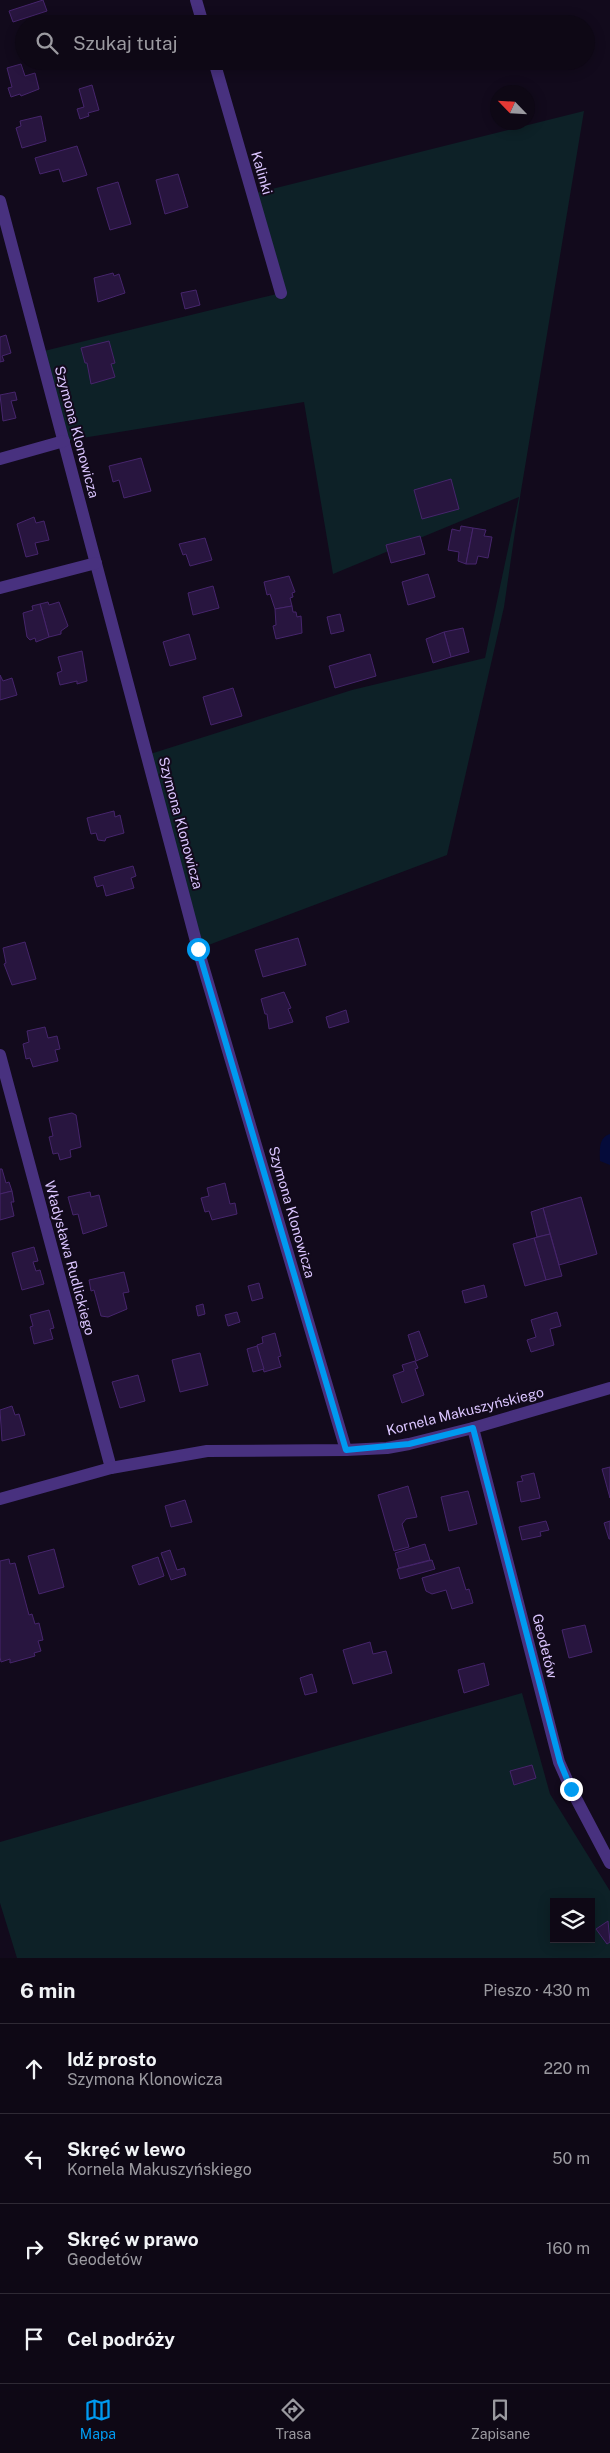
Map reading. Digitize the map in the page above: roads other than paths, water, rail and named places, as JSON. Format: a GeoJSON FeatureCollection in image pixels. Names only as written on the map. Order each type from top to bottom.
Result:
{"type":"FeatureCollection","features":[{"type":"Feature","properties":{"kind":"street"},"geometry":{"type":"LineString","coordinates":[[196,0],[200,15]]}},
{"type":"Feature","properties":{"kind":"street","name":"Kalinki"},"geometry":{"type":"LineString","coordinates":[[217,70],[281,293]]}},
{"type":"Feature","properties":{"kind":"street","name":"Szymona Klonowicza"},"geometry":{"type":"LineString","coordinates":[[0,200],[198,949],[346,1450]]}},
{"type":"Feature","properties":{"kind":"street"},"geometry":{"type":"LineString","coordinates":[[0,459],[64,441]]}},
{"type":"Feature","properties":{"kind":"street"},"geometry":{"type":"LineString","coordinates":[[0,588],[96,562]]}},
{"type":"Feature","properties":{"kind":"street","name":"Władysława Rudlickiego"},"geometry":{"type":"LineString","coordinates":[[0,1055],[111,1468]]}},
{"type":"Feature","properties":{"kind":"street","name":"Kornela Makuszyńskiego"},"geometry":{"type":"LineString","coordinates":[[0,1499],[111,1468],[206,1451],[346,1450],[409,1444],[473,1428],[610,1388]]}},
{"type":"Feature","properties":{"kind":"street","name":"Geodetów"},"geometry":{"type":"LineString","coordinates":[[473,1428],[560,1762],[571,1789],[610,1863]]}}]}
